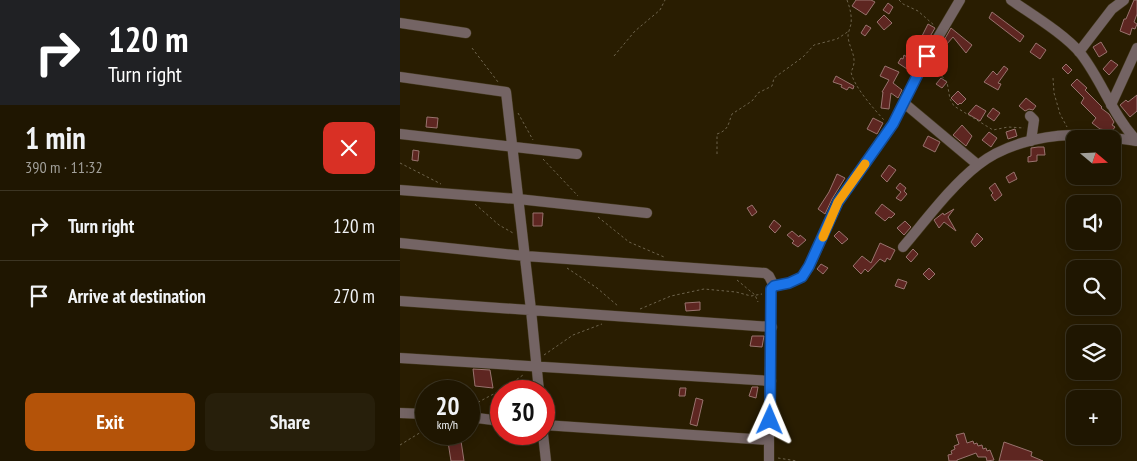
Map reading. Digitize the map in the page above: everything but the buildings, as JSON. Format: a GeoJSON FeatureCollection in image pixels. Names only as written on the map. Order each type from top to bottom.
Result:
{"type":"FeatureCollection","features":[{"type":"Feature","properties":{"kind":"street"},"geometry":{"type":"LineString","coordinates":[[769,458],[771,289],[774,286],[789,283],[802,277],[818,249],[838,202],[886,135],[904,103],[924,60],[960,0]]}},
{"type":"Feature","properties":{"kind":"street"},"geometry":{"type":"LineString","coordinates":[[1011,0],[1062,37],[1079,52],[1090,67],[1110,105],[1137,141]]}},
{"type":"Feature","properties":{"kind":"street"},"geometry":{"type":"LineString","coordinates":[[1079,52],[1112,4],[1124,0]]}},
{"type":"Feature","properties":{"kind":"street"},"geometry":{"type":"LineString","coordinates":[[400,23],[466,33]]}},
{"type":"Feature","properties":{"kind":"street"},"geometry":{"type":"LineString","coordinates":[[1110,105],[1137,48]]}},
{"type":"Feature","properties":{"kind":"street"},"geometry":{"type":"LineString","coordinates":[[400,77],[506,92],[538,380]]}},
{"type":"Feature","properties":{"kind":"street"},"geometry":{"type":"LineString","coordinates":[[904,103],[978,165]]}},
{"type":"Feature","properties":{"kind":"street"},"geometry":{"type":"LineString","coordinates":[[1030,141],[1032,120]]}},
{"type":"Feature","properties":{"kind":"street"},"geometry":{"type":"LineString","coordinates":[[400,134],[577,154]]}},
{"type":"Feature","properties":{"kind":"street"},"geometry":{"type":"LineString","coordinates":[[903,247],[978,165],[998,152],[1030,141],[1066,135]]}},
{"type":"Feature","properties":{"kind":"street"},"geometry":{"type":"LineString","coordinates":[[1121,139],[1137,141]]}},
{"type":"Feature","properties":{"kind":"street"},"geometry":{"type":"LineString","coordinates":[[400,190],[518,199],[647,213]]}},
{"type":"Feature","properties":{"kind":"street"},"geometry":{"type":"LineString","coordinates":[[400,243],[525,256],[765,273],[769,276],[774,286]]}},
{"type":"Feature","properties":{"kind":"street"},"geometry":{"type":"LineString","coordinates":[[400,301],[772,327]]}},
{"type":"Feature","properties":{"kind":"street"},"geometry":{"type":"LineString","coordinates":[[400,358],[771,381]]}},
{"type":"Feature","properties":{"kind":"street"},"geometry":{"type":"LineString","coordinates":[[400,412],[415,413]]}},
{"type":"Feature","properties":{"kind":"street"},"geometry":{"type":"LineString","coordinates":[[555,426],[770,440]]}},
{"type":"Feature","properties":{"kind":"street"},"geometry":{"type":"LineString","coordinates":[[544,445],[546,461]]}},
{"type":"Feature","properties":{"kind":"path"},"geometry":{"type":"LineString","coordinates":[[614,56],[635,30],[660,10],[665,0]]}},
{"type":"Feature","properties":{"kind":"path"},"geometry":{"type":"LineString","coordinates":[[847,0],[851,12],[848,37],[853,50],[854,66],[851,72],[852,78],[878,115],[883,118],[887,127],[886,135]]}},
{"type":"Feature","properties":{"kind":"path"},"geometry":{"type":"LineString","coordinates":[[899,0],[918,11],[942,31]]}},
{"type":"Feature","properties":{"kind":"path"},"geometry":{"type":"LineString","coordinates":[[717,154],[717,134],[726,131],[732,114],[752,102],[758,93],[772,86],[774,78],[803,57],[814,45],[837,40],[850,31]]}},
{"type":"Feature","properties":{"kind":"path"},"geometry":{"type":"LineString","coordinates":[[472,48],[506,92]]}},
{"type":"Feature","properties":{"kind":"path"},"geometry":{"type":"LineString","coordinates":[[924,60],[935,67],[947,82],[950,99],[954,106],[983,126],[993,130],[1008,127],[1027,128],[1032,120]]}},
{"type":"Feature","properties":{"kind":"path"},"geometry":{"type":"LineString","coordinates":[[1052,78],[1060,114],[1067,130]]}},
{"type":"Feature","properties":{"kind":"path"},"geometry":{"type":"LineString","coordinates":[[518,113],[538,150],[556,174],[578,197]]}},
{"type":"Feature","properties":{"kind":"path"},"geometry":{"type":"LineString","coordinates":[[590,207],[598,218],[629,242],[671,259]]}},
{"type":"Feature","properties":{"kind":"path"},"geometry":{"type":"LineString","coordinates":[[735,279],[755,296],[758,302]]}},
{"type":"Feature","properties":{"kind":"path"},"geometry":{"type":"LineString","coordinates":[[480,401],[505,388],[537,366]]}},
{"type":"Feature","properties":{"kind":"path"},"geometry":{"type":"LineString","coordinates":[[400,445],[415,436]]}},
{"type":"Feature","properties":{"kind":"path"},"geometry":{"type":"LineString","coordinates":[[769,458],[797,461]]}},
{"type":"Feature","properties":{"kind":"slow traffic"},"geometry":{"type":"LineString","coordinates":[[823,237],[838,202],[865,164]]}},
{"type":"Feature","properties":{"kind":"route"},"geometry":{"type":"LineString","coordinates":[[770,420],[771,289],[774,286],[789,283],[802,277],[818,249],[838,202],[893,124],[927,56]]}}]}
